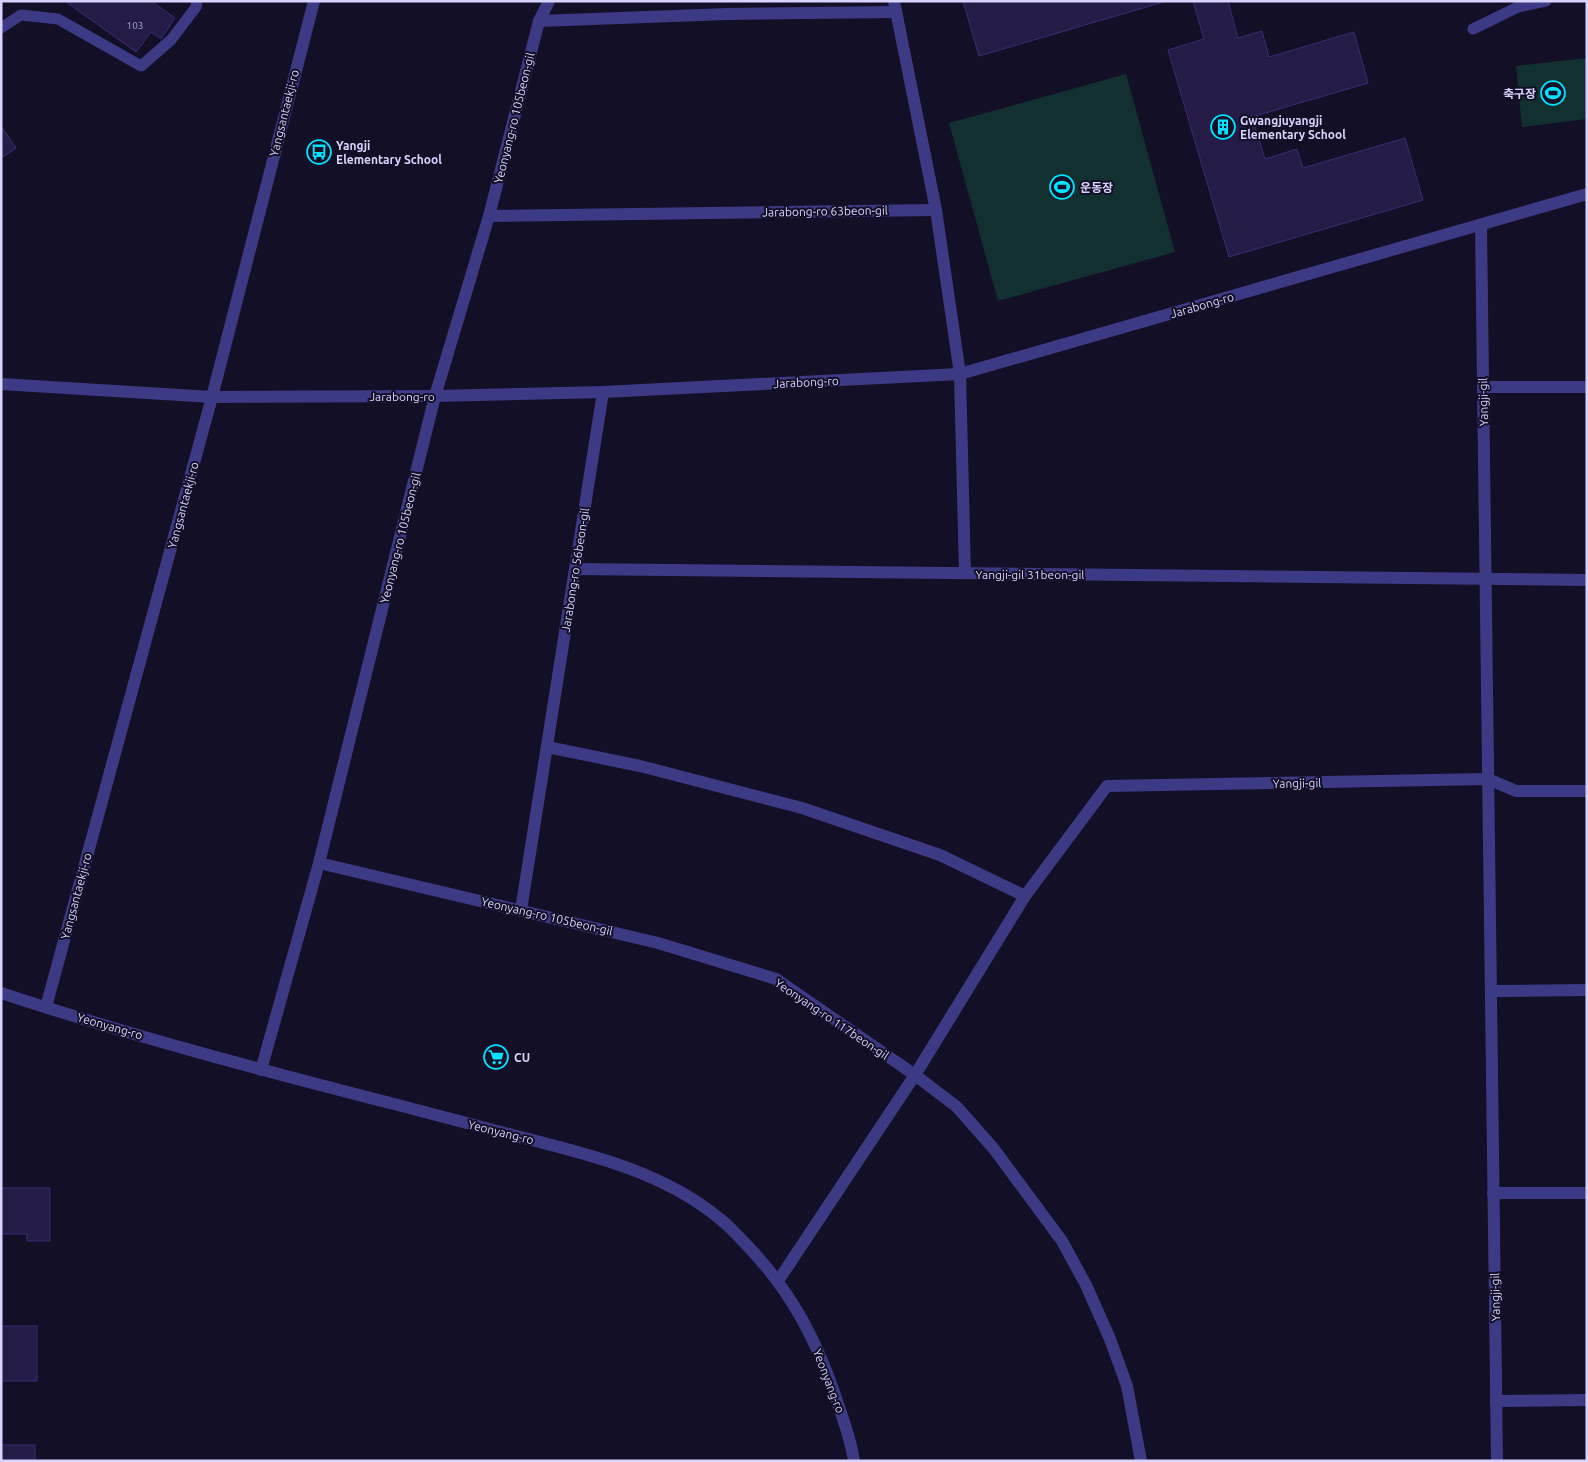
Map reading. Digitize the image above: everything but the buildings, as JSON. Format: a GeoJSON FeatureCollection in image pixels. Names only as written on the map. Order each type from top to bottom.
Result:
{"type":"FeatureCollection","features":[{"type":"Feature","properties":{"kind":"street","name":"Yangsantaekji-ro"},"geometry":{"type":"LineString","coordinates":[[46,1008],[212,397],[314,1]]}},
{"type":"Feature","properties":{"kind":"street","name":"Yeonyang-ro 105beon-gil"},"geometry":{"type":"LineString","coordinates":[[260,1070],[319,863],[435,396],[489,216],[539,21],[549,1]]}},
{"type":"Feature","properties":{"kind":"street"},"geometry":{"type":"LineString","coordinates":[[539,21],[894,7],[936,210],[960,374],[965,574]]}},
{"type":"Feature","properties":{"kind":"street","name":"Jarabong-ro"},"geometry":{"type":"LineString","coordinates":[[1,384],[212,397],[435,396],[604,392],[960,374],[1481,226],[1587,194]]}},
{"type":"Feature","properties":{"kind":"street","name":"Jarabong-ro 63beon-gil"},"geometry":{"type":"LineString","coordinates":[[489,216],[936,210]]}},
{"type":"Feature","properties":{"kind":"street","name":"Yangji-gil"},"geometry":{"type":"LineString","coordinates":[[1481,226],[1497,1461]]}},
{"type":"Feature","properties":{"kind":"street"},"geometry":{"type":"LineString","coordinates":[[1483,387],[1587,386]]}},
{"type":"Feature","properties":{"kind":"street","name":"Jarabong-ro 56beon-gil"},"geometry":{"type":"LineString","coordinates":[[521,910],[604,392]]}},
{"type":"Feature","properties":{"kind":"street","name":"Yangji-gil 31beon-gil"},"geometry":{"type":"LineString","coordinates":[[575,569],[1486,578]]}},
{"type":"Feature","properties":{"kind":"street"},"geometry":{"type":"LineString","coordinates":[[1486,578],[1587,580]]}},
{"type":"Feature","properties":{"kind":"street"},"geometry":{"type":"LineString","coordinates":[[547,748],[640,766],[802,808],[940,854],[1025,896],[915,1075],[778,1281]]}},
{"type":"Feature","properties":{"kind":"street","name":"Yangji-gil"},"geometry":{"type":"LineString","coordinates":[[1025,896],[1107,786],[1488,779],[1516,792],[1587,791]]}},
{"type":"Feature","properties":{"kind":"street","name":"Yeonyang-ro 105beon-gil"},"geometry":{"type":"LineString","coordinates":[[319,863],[630,936]]}},
{"type":"Feature","properties":{"kind":"street","name":"Yeonyang-ro 117beon-gil"},"geometry":{"type":"LineString","coordinates":[[630,936],[776,979],[915,1075],[957,1107],[994,1149],[1062,1241],[1086,1285],[1126,1386],[1141,1461]]}},
{"type":"Feature","properties":{"kind":"street"},"geometry":{"type":"LineString","coordinates":[[1492,991],[1587,990]]}},
{"type":"Feature","properties":{"kind":"street","name":"Yeonyang-ro"},"geometry":{"type":"LineString","coordinates":[[1,993],[46,1008],[260,1070],[615,1163],[676,1188],[720,1219],[755,1253],[778,1281],[804,1322],[824,1363],[850,1440],[854,1461]]}},
{"type":"Feature","properties":{"kind":"street"},"geometry":{"type":"LineString","coordinates":[[1493,1193],[1587,1193]]}},
{"type":"Feature","properties":{"kind":"street"},"geometry":{"type":"LineString","coordinates":[[1496,1401],[1587,1400]]}},
{"type":"Feature","properties":{"kind":"lane"},"geometry":{"type":"LineString","coordinates":[[1,28],[21,15],[58,19],[141,66],[171,40],[196,7],[197,1]]}},
{"type":"Feature","properties":{"kind":"lane"},"geometry":{"type":"LineString","coordinates":[[1473,29],[1518,7],[1546,1]]}},
{"type":"Feature","properties":{"kind":"green space","name":"축구장"},"geometry":{"type":"Polygon","coordinates":[[[1587,58],[1587,119],[1522,127],[1516,66],[1587,58]]]}},
{"type":"Feature","properties":{"kind":"green space","name":"운동장"},"geometry":{"type":"Polygon","coordinates":[[[1126,74],[1175,252],[998,301],[949,123],[1126,74]]]}},
{"type":"Feature","properties":{"kind":"place","name":"축구장"},"geometry":{"type":"Point","coordinates":[1553,93]}},
{"type":"Feature","properties":{"kind":"place","name":"Gwangjuyangji Elementary School"},"geometry":{"type":"Point","coordinates":[1223,127]}},
{"type":"Feature","properties":{"kind":"place","name":"Yangji Elementary School"},"geometry":{"type":"Point","coordinates":[319,152]}},
{"type":"Feature","properties":{"kind":"place","name":"운동장"},"geometry":{"type":"Point","coordinates":[1062,187]}},
{"type":"Feature","properties":{"kind":"place","name":"CU"},"geometry":{"type":"Point","coordinates":[496,1057]}}]}
